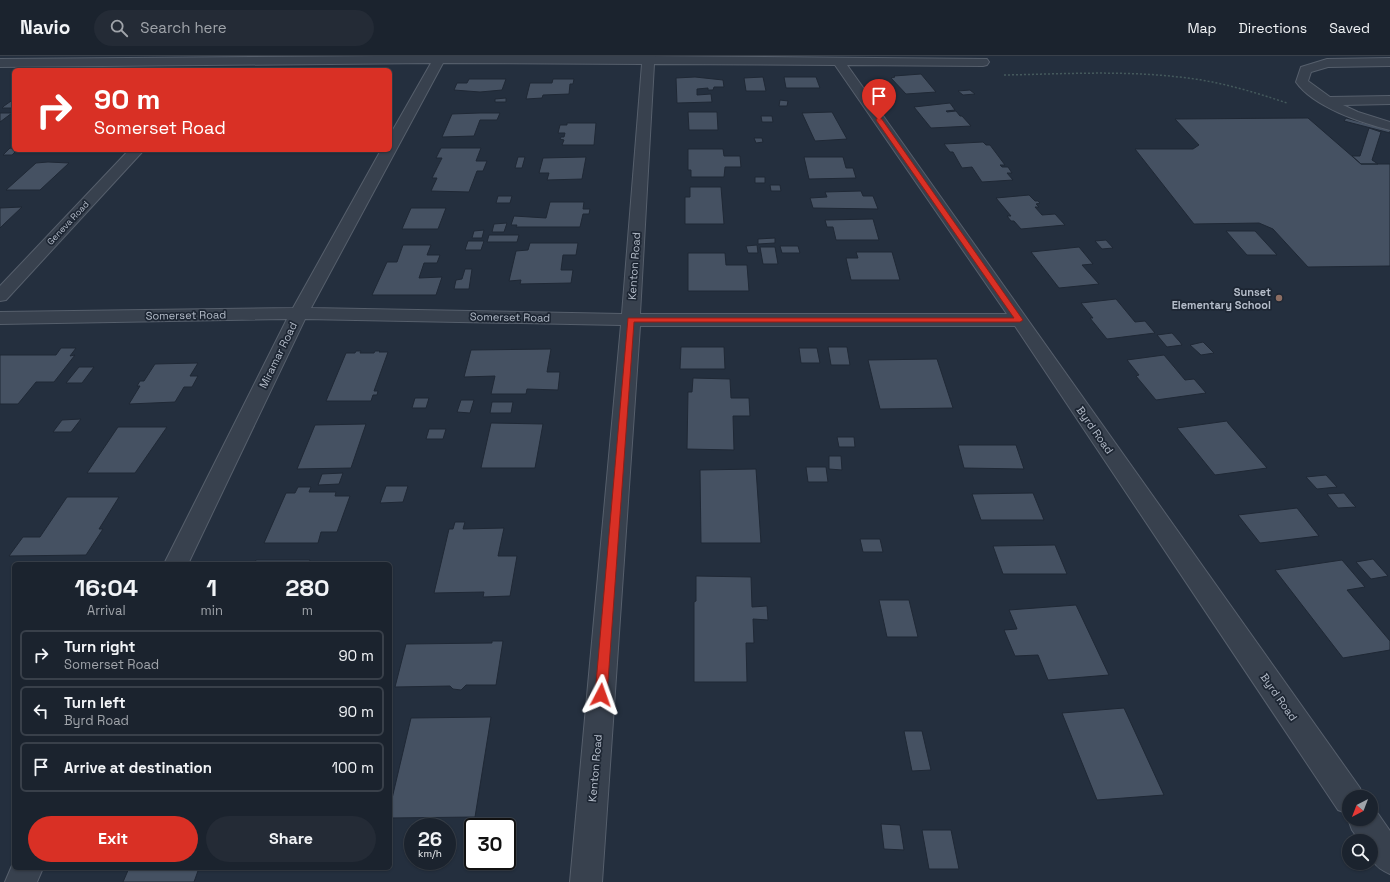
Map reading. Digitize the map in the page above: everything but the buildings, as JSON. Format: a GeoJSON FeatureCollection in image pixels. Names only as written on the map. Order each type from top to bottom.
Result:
{"type":"FeatureCollection","features":[{"type":"Feature","properties":{"kind":"street"},"geometry":{"type":"LineString","coordinates":[[214,68],[223,58]]}},
{"type":"Feature","properties":{"kind":"street"},"geometry":{"type":"LineString","coordinates":[[0,63],[223,58],[649,58],[839,62],[983,62]]}},
{"type":"Feature","properties":{"kind":"street","name":"Kenton Road"},"geometry":{"type":"LineString","coordinates":[[586,882],[649,58]]}},
{"type":"Feature","properties":{"kind":"street"},"geometry":{"type":"LineString","coordinates":[[392,143],[438,59]]}},
{"type":"Feature","properties":{"kind":"street","name":"Byrd Road"},"geometry":{"type":"LineString","coordinates":[[839,62],[1020,320],[1343,790]]}},
{"type":"Feature","properties":{"kind":"street"},"geometry":{"type":"LineString","coordinates":[[1390,62],[1327,63],[1305,70],[1302,82],[1325,101],[1360,118],[1390,126]]}},
{"type":"Feature","properties":{"kind":"street"},"geometry":{"type":"LineString","coordinates":[[0,72],[13,63]]}},
{"type":"Feature","properties":{"kind":"street"},"geometry":{"type":"LineString","coordinates":[[1325,101],[1390,100]]}},
{"type":"Feature","properties":{"kind":"street","name":"Geneva Road"},"geometry":{"type":"LineString","coordinates":[[0,296],[135,152]]}},
{"type":"Feature","properties":{"kind":"street","name":"Miramar Road"},"geometry":{"type":"LineString","coordinates":[[177,562],[299,313],[387,152]]}},
{"type":"Feature","properties":{"kind":"street","name":"Somerset Road"},"geometry":{"type":"LineString","coordinates":[[0,318],[299,313],[630,320],[1020,320]]}},
{"type":"Feature","properties":{"kind":"street"},"geometry":{"type":"LineString","coordinates":[[1368,826],[1390,858]]}},
{"type":"Feature","properties":{"kind":"street"},"geometry":{"type":"LineString","coordinates":[[21,882],[27,870]]}},
{"type":"Feature","properties":{"kind":"path"},"geometry":{"type":"LineString","coordinates":[[1001,74],[1127,74],[1186,78],[1264,95],[1293,105]]}},
{"type":"Feature","properties":{"kind":"place","name":"Sunset Elementary School"},"geometry":{"type":"Point","coordinates":[1279,298]}},
{"type":"Feature","properties":{"kind":"route"},"geometry":{"type":"LineString","coordinates":[[601,695],[630,320],[1020,320],[879,120]]}}]}
